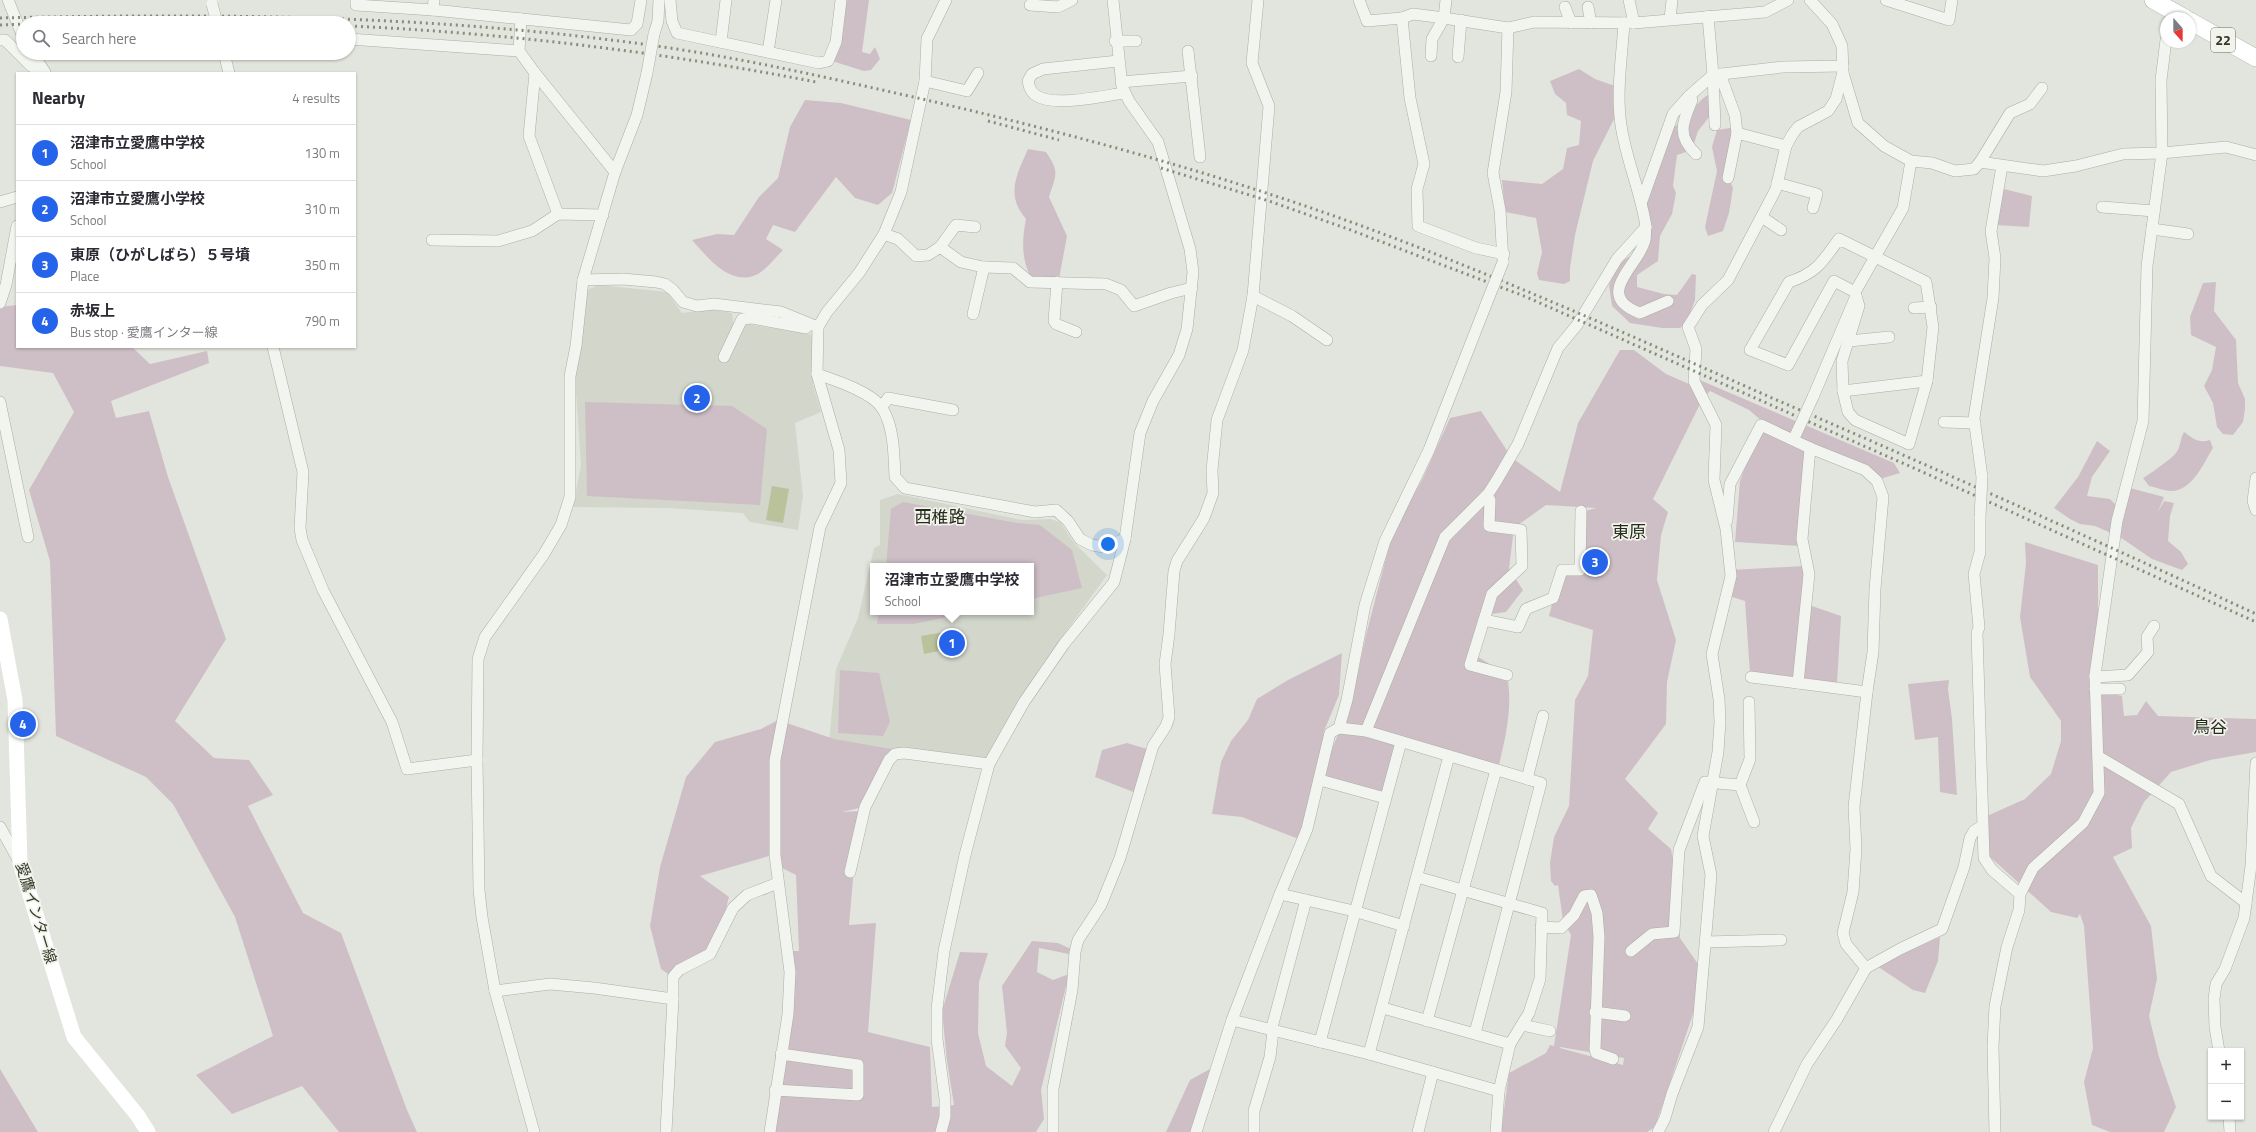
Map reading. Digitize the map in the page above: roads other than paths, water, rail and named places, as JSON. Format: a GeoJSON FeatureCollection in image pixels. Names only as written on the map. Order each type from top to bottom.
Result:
{"type":"FeatureCollection","features":[{"type":"Feature","properties":{"kind":"main road"},"geometry":{"type":"LineString","coordinates":[[2153,0],[2175,12]]}},
{"type":"Feature","properties":{"kind":"main road","name":"22"},"geometry":{"type":"LineString","coordinates":[[2196,24],[2256,58]]}},
{"type":"Feature","properties":{"kind":"main road","name":"愛鷹インター線"},"geometry":{"type":"LineString","coordinates":[[0,619],[5,675],[15,700],[20,863],[74,1037],[138,1116],[148,1132]]}},
{"type":"Feature","properties":{"kind":"street"},"geometry":{"type":"LineString","coordinates":[[8,0],[16,20]]}},
{"type":"Feature","properties":{"kind":"street"},"geometry":{"type":"LineString","coordinates":[[356,0],[356,5],[434,5],[521,19],[631,30],[636,24],[638,0]]}},
{"type":"Feature","properties":{"kind":"street"},"geometry":{"type":"LineString","coordinates":[[534,1132],[495,991],[479,890],[477,760],[478,659],[485,637],[544,554],[561,525],[570,497],[570,376],[576,346],[583,280],[615,172],[636,115],[658,21],[659,0]]}},
{"type":"Feature","properties":{"kind":"street"},"geometry":{"type":"LineString","coordinates":[[670,0],[672,21],[677,33],[819,63],[828,61]]}},
{"type":"Feature","properties":{"kind":"street"},"geometry":{"type":"LineString","coordinates":[[721,42],[726,0]]}},
{"type":"Feature","properties":{"kind":"street"},"geometry":{"type":"LineString","coordinates":[[768,52],[776,0]]}},
{"type":"Feature","properties":{"kind":"street"},"geometry":{"type":"LineString","coordinates":[[828,61],[833,0]]}},
{"type":"Feature","properties":{"kind":"street"},"geometry":{"type":"LineString","coordinates":[[828,61],[836,42],[841,0]]}},
{"type":"Feature","properties":{"kind":"street"},"geometry":{"type":"LineString","coordinates":[[724,357],[742,319],[752,318],[806,328],[814,325],[827,312],[859,273],[884,234],[900,192],[925,80],[927,39],[946,0]]}},
{"type":"Feature","properties":{"kind":"street"},"geometry":{"type":"LineString","coordinates":[[1030,4],[1058,7],[1072,0]]}},
{"type":"Feature","properties":{"kind":"street"},"geometry":{"type":"LineString","coordinates":[[941,1132],[945,1117],[945,1099],[937,1039],[937,1009],[944,951],[965,856],[989,764],[1028,696],[1064,644],[1111,586],[1125,540],[1140,434],[1153,401],[1179,355],[1187,329],[1194,272],[1190,249],[1158,142],[1124,94],[1118,61],[1113,0]]}},
{"type":"Feature","properties":{"kind":"street"},"geometry":{"type":"LineString","coordinates":[[1054,1132],[1053,1089],[1056,1062],[1072,990],[1075,952],[1078,940],[1101,904],[1120,858],[1153,746],[1169,717],[1164,664],[1169,634],[1174,571],[1177,561],[1204,518],[1213,493],[1212,470],[1218,420],[1243,350],[1253,296],[1269,106],[1252,63],[1258,0]]}},
{"type":"Feature","properties":{"kind":"street"},"geometry":{"type":"LineString","coordinates":[[1359,0],[1367,21],[1402,18],[1413,14],[1508,28],[1534,22],[1629,23],[1766,12],[1788,0]]}},
{"type":"Feature","properties":{"kind":"street"},"geometry":{"type":"LineString","coordinates":[[1431,56],[1432,40],[1444,18],[1446,0]]}},
{"type":"Feature","properties":{"kind":"street"},"geometry":{"type":"LineString","coordinates":[[1630,0],[1629,23],[1620,95],[1620,124],[1642,201],[1646,227],[1645,240],[1619,284],[1620,298],[1627,308],[1640,313],[1668,301]]}},
{"type":"Feature","properties":{"kind":"street"},"geometry":{"type":"LineString","coordinates":[[1670,19],[1672,0]]}},
{"type":"Feature","properties":{"kind":"street"},"geometry":{"type":"LineString","coordinates":[[1810,0],[1832,24],[1842,46],[1843,69],[1858,123],[1884,146],[1911,161],[1932,163],[1955,172],[1974,169],[1980,162],[2010,113],[2030,104],[2042,88]]}},
{"type":"Feature","properties":{"kind":"street"},"geometry":{"type":"LineString","coordinates":[[1886,0],[1949,20],[1952,0]]}},
{"type":"Feature","properties":{"kind":"street"},"geometry":{"type":"LineString","coordinates":[[211,2],[214,16]]}},
{"type":"Feature","properties":{"kind":"street"},"geometry":{"type":"LineString","coordinates":[[1566,6],[1571,23]]}},
{"type":"Feature","properties":{"kind":"street"},"geometry":{"type":"LineString","coordinates":[[1588,7],[1591,23]]}},
{"type":"Feature","properties":{"kind":"street"},"geometry":{"type":"LineString","coordinates":[[1708,16],[1716,75],[1715,125]]}},
{"type":"Feature","properties":{"kind":"street"},"geometry":{"type":"LineString","coordinates":[[1402,18],[1410,98],[1424,164],[1417,189],[1418,226],[1504,258]]}},
{"type":"Feature","properties":{"kind":"street"},"geometry":{"type":"LineString","coordinates":[[521,19],[519,50],[535,73],[615,172]]}},
{"type":"Feature","properties":{"kind":"street"},"geometry":{"type":"LineString","coordinates":[[1458,57],[1461,20]]}},
{"type":"Feature","properties":{"kind":"street"},"geometry":{"type":"LineString","coordinates":[[1339,728],[1347,700],[1365,605],[1385,541],[1429,450],[1504,258],[1500,210],[1493,173],[1506,92],[1508,28]]}},
{"type":"Feature","properties":{"kind":"street"},"geometry":{"type":"LineString","coordinates":[[356,39],[519,50]]}},
{"type":"Feature","properties":{"kind":"street"},"geometry":{"type":"LineString","coordinates":[[0,40],[5,40],[16,51]]}},
{"type":"Feature","properties":{"kind":"street"},"geometry":{"type":"LineString","coordinates":[[1116,41],[1136,41]]}},
{"type":"Feature","properties":{"kind":"street"},"geometry":{"type":"LineString","coordinates":[[1995,1132],[1993,1047],[1995,1006],[2007,947],[2019,910],[2020,894],[2033,868],[2083,823],[2099,793],[2099,757],[2095,677],[2117,521],[2143,421],[2147,266],[2162,153],[2161,80],[2165,48]]}},
{"type":"Feature","properties":{"kind":"street"},"geometry":{"type":"LineString","coordinates":[[1188,51],[1200,157]]}},
{"type":"Feature","properties":{"kind":"street"},"geometry":{"type":"LineString","coordinates":[[26,60],[32,66],[44,72]]}},
{"type":"Feature","properties":{"kind":"street"},"geometry":{"type":"LineString","coordinates":[[37,60],[45,72]]}},
{"type":"Feature","properties":{"kind":"street"},"geometry":{"type":"LineString","coordinates":[[226,60],[229,72]]}},
{"type":"Feature","properties":{"kind":"street"},"geometry":{"type":"LineString","coordinates":[[1118,61],[1043,69],[1032,74],[1028,81],[1030,89],[1037,96],[1055,101],[1124,94]]}},
{"type":"Feature","properties":{"kind":"street"},"geometry":{"type":"LineString","coordinates":[[1642,201],[1673,114],[1689,96],[1716,75],[1783,67],[1843,69]]}},
{"type":"Feature","properties":{"kind":"street"},"geometry":{"type":"LineString","coordinates":[[1658,1132],[1665,1118],[1672,1094],[1698,1027],[1711,875],[1703,836],[1718,752],[1720,722],[1719,699],[1712,654],[1731,576],[1726,529],[1714,480],[1716,425],[1694,381],[1696,349],[1688,327],[1702,305],[1728,280],[1762,216],[1777,183],[1786,146],[1798,127],[1828,110],[1836,99],[1843,69]]}},
{"type":"Feature","properties":{"kind":"street"},"geometry":{"type":"LineString","coordinates":[[535,73],[529,136],[558,214]]}},
{"type":"Feature","properties":{"kind":"street"},"geometry":{"type":"LineString","coordinates":[[925,80],[967,91],[978,73]]}},
{"type":"Feature","properties":{"kind":"street"},"geometry":{"type":"LineString","coordinates":[[1716,75],[1735,115],[1737,133],[1728,178]]}},
{"type":"Feature","properties":{"kind":"street"},"geometry":{"type":"LineString","coordinates":[[1121,82],[1192,76]]}},
{"type":"Feature","properties":{"kind":"street"},"geometry":{"type":"LineString","coordinates":[[1689,96],[1692,100],[1682,124],[1687,145],[1696,154]]}},
{"type":"Feature","properties":{"kind":"street"},"geometry":{"type":"LineString","coordinates":[[1737,133],[1786,146]]}},
{"type":"Feature","properties":{"kind":"street"},"geometry":{"type":"LineString","coordinates":[[1980,162],[2043,171],[2076,166],[2123,154],[2162,153],[2226,147],[2256,155]]}},
{"type":"Feature","properties":{"kind":"street"},"geometry":{"type":"LineString","coordinates":[[1794,437],[1813,397],[1856,294],[1903,208],[1911,161]]}},
{"type":"Feature","properties":{"kind":"street"},"geometry":{"type":"LineString","coordinates":[[2002,166],[1992,231],[1995,258],[1993,298],[1975,423],[1982,477],[1980,552],[1974,574],[1979,627],[1977,633],[1983,786],[1982,826],[1984,858],[1992,870],[2020,894]]}},
{"type":"Feature","properties":{"kind":"street"},"geometry":{"type":"LineString","coordinates":[[1777,183],[1817,194],[1813,208]]}},
{"type":"Feature","properties":{"kind":"street"},"geometry":{"type":"LineString","coordinates":[[0,202],[16,197]]}},
{"type":"Feature","properties":{"kind":"street"},"geometry":{"type":"LineString","coordinates":[[2102,207],[2154,211]]}},
{"type":"Feature","properties":{"kind":"street"},"geometry":{"type":"LineString","coordinates":[[432,240],[498,241],[532,231],[558,214],[603,214]]}},
{"type":"Feature","properties":{"kind":"street"},"geometry":{"type":"LineString","coordinates":[[1762,216],[1781,230]]}},
{"type":"Feature","properties":{"kind":"street"},"geometry":{"type":"LineString","coordinates":[[884,234],[898,240],[916,256],[928,256],[940,247],[956,225],[975,227]]}},
{"type":"Feature","properties":{"kind":"street"},"geometry":{"type":"LineString","coordinates":[[1366,731],[1445,538],[1486,496],[1518,444],[1558,348],[1577,325],[1617,259],[1646,227]]}},
{"type":"Feature","properties":{"kind":"street"},"geometry":{"type":"LineString","coordinates":[[2152,229],[2188,234]]}},
{"type":"Feature","properties":{"kind":"street"},"geometry":{"type":"LineString","coordinates":[[0,303],[6,285],[16,231]]}},
{"type":"Feature","properties":{"kind":"street"},"geometry":{"type":"LineString","coordinates":[[1839,239],[1926,282],[1933,327],[1927,381],[1909,444],[1855,420],[1848,412],[1843,391],[1842,361],[1859,306],[1856,294],[1834,281],[1788,365],[1750,350],[1789,282],[1807,276],[1822,261],[1839,239]]}},
{"type":"Feature","properties":{"kind":"street"},"geometry":{"type":"LineString","coordinates":[[940,247],[960,262],[984,266],[1013,268],[1030,282],[1106,284],[1121,290],[1134,306],[1171,293],[1192,288]]}},
{"type":"Feature","properties":{"kind":"street"},"geometry":{"type":"LineString","coordinates":[[974,314],[984,266]]}},
{"type":"Feature","properties":{"kind":"street"},"geometry":{"type":"LineString","coordinates":[[583,280],[623,279],[656,282],[665,284],[673,290],[683,302],[697,306],[714,304],[781,312],[814,325]]}},
{"type":"Feature","properties":{"kind":"street"},"geometry":{"type":"LineString","coordinates":[[1057,282],[1054,321],[1056,324],[1076,332]]}},
{"type":"Feature","properties":{"kind":"street"},"geometry":{"type":"LineString","coordinates":[[1253,296],[1292,316],[1327,340]]}},
{"type":"Feature","properties":{"kind":"street"},"geometry":{"type":"LineString","coordinates":[[1914,308],[1931,307]]}},
{"type":"Feature","properties":{"kind":"street"},"geometry":{"type":"LineString","coordinates":[[770,1132],[775,1090],[788,1014],[790,972],[775,856],[775,760],[820,527],[840,482],[839,450],[817,374],[814,325]]}},
{"type":"Feature","properties":{"kind":"street"},"geometry":{"type":"LineString","coordinates":[[1849,341],[1889,336]]}},
{"type":"Feature","properties":{"kind":"street"},"geometry":{"type":"LineString","coordinates":[[273,348],[303,472],[300,528],[302,540],[323,590],[392,722],[407,769],[477,760]]}},
{"type":"Feature","properties":{"kind":"street"},"geometry":{"type":"LineString","coordinates":[[817,374],[857,390],[882,407],[894,442],[895,477],[905,488],[1035,512],[1056,510],[1068,521],[1080,539],[1092,545],[1104,547],[1125,540]]}},
{"type":"Feature","properties":{"kind":"street"},"geometry":{"type":"LineString","coordinates":[[1843,391],[1927,381]]}},
{"type":"Feature","properties":{"kind":"street"},"geometry":{"type":"LineString","coordinates":[[882,407],[888,398],[953,410]]}},
{"type":"Feature","properties":{"kind":"street"},"geometry":{"type":"LineString","coordinates":[[0,402],[28,537]]}},
{"type":"Feature","properties":{"kind":"street"},"geometry":{"type":"LineString","coordinates":[[1944,422],[1975,423]]}},
{"type":"Feature","properties":{"kind":"street"},"geometry":{"type":"LineString","coordinates":[[1726,529],[1730,484],[1761,425],[1794,437],[1810,448],[1865,470],[1877,481],[1882,496],[1875,589],[1873,652],[1854,807],[1856,849],[1853,892],[1843,933],[1846,944],[1866,968]]}},
{"type":"Feature","properties":{"kind":"street"},"geometry":{"type":"LineString","coordinates":[[1798,683],[1809,574],[1802,539],[1810,448]]}},
{"type":"Feature","properties":{"kind":"street"},"geometry":{"type":"LineString","coordinates":[[2256,478],[2253,501],[2256,510]]}},
{"type":"Feature","properties":{"kind":"street"},"geometry":{"type":"LineString","coordinates":[[1486,496],[1490,500],[1490,526],[1521,530],[1522,566],[1492,594],[1470,665],[1507,675]]}},
{"type":"Feature","properties":{"kind":"street"},"geometry":{"type":"LineString","coordinates":[[1484,620],[1518,627],[1526,609],[1553,598],[1562,570],[1580,570],[1581,511]]}},
{"type":"Feature","properties":{"kind":"street"},"geometry":{"type":"LineString","coordinates":[[2095,677],[2128,675],[2148,652],[2147,637],[2154,626]]}},
{"type":"Feature","properties":{"kind":"street"},"geometry":{"type":"LineString","coordinates":[[1751,677],[1867,692]]}},
{"type":"Feature","properties":{"kind":"street"},"geometry":{"type":"LineString","coordinates":[[2095,689],[2120,689]]}},
{"type":"Feature","properties":{"kind":"street"},"geometry":{"type":"LineString","coordinates":[[1749,702],[1750,759],[1740,785],[1754,822]]}},
{"type":"Feature","properties":{"kind":"street"},"geometry":{"type":"LineString","coordinates":[[1527,779],[1543,716]]}},
{"type":"Feature","properties":{"kind":"street"},"geometry":{"type":"LineString","coordinates":[[1196,1132],[1232,1020],[1280,894],[1307,829],[1320,780],[1330,733],[1339,728],[1366,731],[1541,783],[1475,1033]]}},
{"type":"Feature","properties":{"kind":"street"},"geometry":{"type":"LineString","coordinates":[[1320,1042],[1354,911],[1401,742]]}},
{"type":"Feature","properties":{"kind":"street"},"geometry":{"type":"LineString","coordinates":[[850,872],[865,807],[894,754],[904,753],[989,764]]}},
{"type":"Feature","properties":{"kind":"street"},"geometry":{"type":"LineString","coordinates":[[1369,1054],[1383,1008],[1449,756]]}},
{"type":"Feature","properties":{"kind":"street"},"geometry":{"type":"LineString","coordinates":[[2099,757],[2179,804],[2211,876],[2246,903]]}},
{"type":"Feature","properties":{"kind":"street"},"geometry":{"type":"LineString","coordinates":[[2218,1048],[2215,1027],[2214,999],[2216,984],[2225,969],[2244,918],[2251,866],[2256,763]]}},
{"type":"Feature","properties":{"kind":"street"},"geometry":{"type":"LineString","coordinates":[[1428,1021],[1496,770]]}},
{"type":"Feature","properties":{"kind":"street"},"geometry":{"type":"LineString","coordinates":[[1320,780],[1386,798]]}},
{"type":"Feature","properties":{"kind":"street"},"geometry":{"type":"LineString","coordinates":[[1631,950],[1652,934],[1674,932],[1679,850],[1705,782],[1713,781],[1740,785]]}},
{"type":"Feature","properties":{"kind":"street"},"geometry":{"type":"LineString","coordinates":[[1774,1132],[1806,1064],[1837,1019],[1866,968],[1900,948],[1942,929],[1964,867],[1970,838],[1974,831],[1982,826]]}},
{"type":"Feature","properties":{"kind":"street"},"geometry":{"type":"LineString","coordinates":[[0,827],[20,863]]}},
{"type":"Feature","properties":{"kind":"street"},"geometry":{"type":"LineString","coordinates":[[1417,877],[1542,913],[1540,979],[1529,1013],[1510,1044],[1499,1091],[1496,1132]]}},
{"type":"Feature","properties":{"kind":"street"},"geometry":{"type":"LineString","coordinates":[[666,1132],[673,999],[672,977],[679,970],[710,954],[733,908],[747,895],[778,883]]}},
{"type":"Feature","properties":{"kind":"street"},"geometry":{"type":"LineString","coordinates":[[1280,894],[1354,911],[1404,926]]}},
{"type":"Feature","properties":{"kind":"street"},"geometry":{"type":"LineString","coordinates":[[1541,927],[1561,928],[1574,915],[1584,896],[1591,895],[1597,913],[1599,937],[1595,1012],[1595,1049],[1596,1053],[1613,1059]]}},
{"type":"Feature","properties":{"kind":"street"},"geometry":{"type":"LineString","coordinates":[[1254,1132],[1254,1111],[1270,1057],[1272,1031],[1306,900]]}},
{"type":"Feature","properties":{"kind":"street"},"geometry":{"type":"LineString","coordinates":[[1706,942],[1781,940]]}},
{"type":"Feature","properties":{"kind":"street"},"geometry":{"type":"LineString","coordinates":[[495,991],[550,984],[594,988],[673,999]]}},
{"type":"Feature","properties":{"kind":"street"},"geometry":{"type":"LineString","coordinates":[[1383,1008],[1510,1044]]}},
{"type":"Feature","properties":{"kind":"street"},"geometry":{"type":"LineString","coordinates":[[1595,1012],[1625,1016]]}},
{"type":"Feature","properties":{"kind":"street"},"geometry":{"type":"LineString","coordinates":[[1232,1020],[1369,1054],[1499,1091]]}},
{"type":"Feature","properties":{"kind":"street"},"geometry":{"type":"LineString","coordinates":[[1522,1025],[1550,1032]]}},
{"type":"Feature","properties":{"kind":"street"},"geometry":{"type":"LineString","coordinates":[[775,1090],[858,1095],[858,1065],[781,1054]]}},
{"type":"Feature","properties":{"kind":"street"},"geometry":{"type":"LineString","coordinates":[[1418,1132],[1433,1072]]}},
{"type":"Feature","properties":{"kind":"street"},"geometry":{"type":"LineString","coordinates":[[2229,1120],[2230,1132]]}},
{"type":"Feature","properties":{"kind":"railway"},"geometry":{"type":"LineString","coordinates":[[83,16],[166,16]]}},
{"type":"Feature","properties":{"kind":"railway"},"geometry":{"type":"LineString","coordinates":[[0,18],[16,18]]}},
{"type":"Feature","properties":{"kind":"railway"},"geometry":{"type":"LineString","coordinates":[[356,20],[415,22],[498,28],[581,36],[697,52],[931,101],[1103,144],[1217,177],[1386,235],[1584,315],[1899,453],[2256,614]]}},
{"type":"Feature","properties":{"kind":"railway"},"geometry":{"type":"LineString","coordinates":[[0,25],[16,24]]}},
{"type":"Feature","properties":{"kind":"railway"},"geometry":{"type":"LineString","coordinates":[[356,26],[467,33],[584,45],[758,71],[816,82]]}},
{"type":"Feature","properties":{"kind":"railway"},"geometry":{"type":"LineString","coordinates":[[988,121],[1059,140]]}},
{"type":"Feature","properties":{"kind":"railway"},"geometry":{"type":"LineString","coordinates":[[1161,168],[1269,201],[1348,229],[1524,296],[1916,469],[2256,622]]}},
{"type":"Feature","properties":{"kind":"place","name":"沼津市立愛鷹小学校"},"geometry":{"type":"Point","coordinates":[697,398]}},
{"type":"Feature","properties":{"kind":"place","name":"東原（ひがしばら）５号墳"},"geometry":{"type":"Point","coordinates":[1595,562]}},
{"type":"Feature","properties":{"kind":"place","name":"沼津市立愛鷹中学校"},"geometry":{"type":"Point","coordinates":[952,643]}},
{"type":"Feature","properties":{"kind":"place","name":"赤坂上"},"geometry":{"type":"Point","coordinates":[23,724]}},
{"type":"Feature","properties":{"kind":"district","name":"西椎路"},"geometry":{"type":"Point","coordinates":[940,517]}},
{"type":"Feature","properties":{"kind":"district","name":"東原"},"geometry":{"type":"Point","coordinates":[1629,532]}},
{"type":"Feature","properties":{"kind":"district","name":"鳥谷"},"geometry":{"type":"Point","coordinates":[2210,727]}}]}
